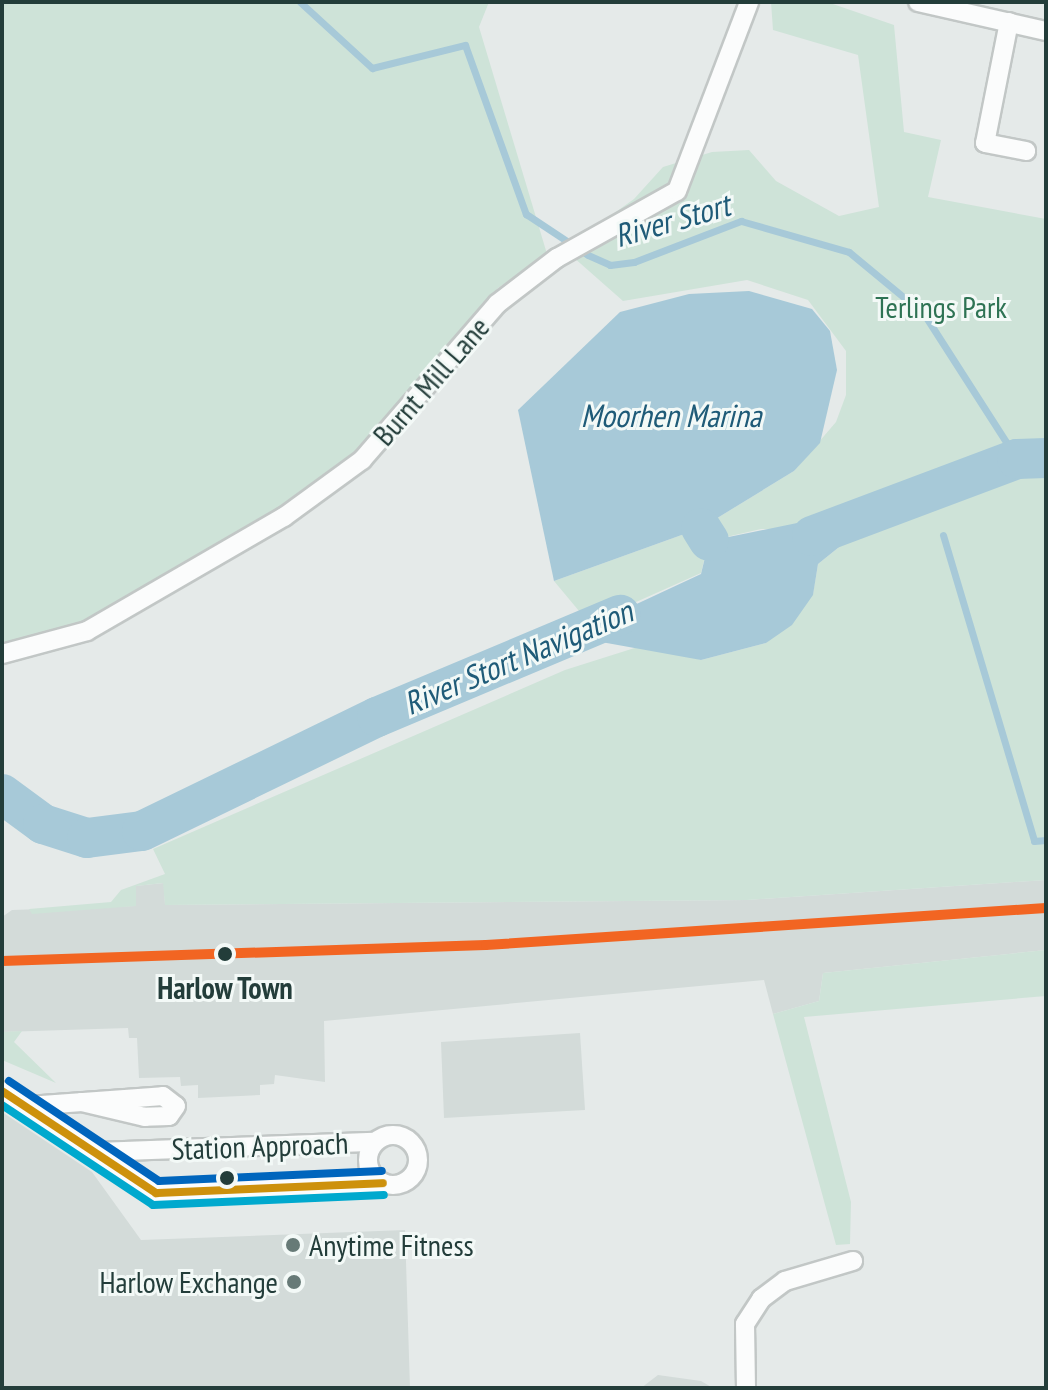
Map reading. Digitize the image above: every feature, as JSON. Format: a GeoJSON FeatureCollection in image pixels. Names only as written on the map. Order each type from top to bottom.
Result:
{"type":"FeatureCollection","features":[{"type":"Feature","properties":{"kind":"street","name":"Burnt Mill Lane"},"geometry":{"type":"LineString","coordinates":[[2,654],[87,631],[284,517],[362,460],[497,304],[557,258],[677,191],[749,2]]}},
{"type":"Feature","properties":{"kind":"street"},"geometry":{"type":"LineString","coordinates":[[918,2],[1046,31]]}},
{"type":"Feature","properties":{"kind":"street"},"geometry":{"type":"LineString","coordinates":[[1009,22],[985,143],[1026,151]]}},
{"type":"Feature","properties":{"kind":"street","name":"Station Approach"},"geometry":{"type":"LineString","coordinates":[[2,1091],[156,1193],[383,1183],[410,1178],[418,1157],[399,1136],[375,1142],[97,1152]]}},
{"type":"Feature","properties":{"kind":"street"},"geometry":{"type":"LineString","coordinates":[[28,1106],[82,1102]]}},
{"type":"Feature","properties":{"kind":"street","name":"Station Approach"},"geometry":{"type":"LineString","coordinates":[[375,1142],[369,1164],[383,1183]]}},
{"type":"Feature","properties":{"kind":"street"},"geometry":{"type":"LineString","coordinates":[[746,1388],[745,1324],[761,1299],[785,1281],[853,1261]]}},
{"type":"Feature","properties":{"kind":"shaded area"},"geometry":{"type":"Polygon","coordinates":[[[1046,880],[1046,950],[823,973],[819,1001],[773,1014],[764,980],[324,1021],[325,1082],[275,1075],[274,1084],[260,1085],[260,1095],[198,1098],[198,1085],[181,1086],[180,1077],[139,1078],[137,1038],[129,1038],[128,1028],[2,1032],[2,917],[12,910],[135,906],[135,886],[164,883],[165,905],[747,900],[1046,880]]]}},
{"type":"Feature","properties":{"kind":"shaded area"},"geometry":{"type":"Polygon","coordinates":[[[580,1033],[585,1110],[444,1118],[441,1042],[580,1033]]]}},
{"type":"Feature","properties":{"kind":"shaded area"},"geometry":{"type":"Polygon","coordinates":[[[2,1112],[92,1172],[141,1240],[405,1230],[410,1388],[2,1388],[2,1112]]]}},
{"type":"Feature","properties":{"kind":"shaded area"},"geometry":{"type":"Polygon","coordinates":[[[658,1375],[701,1381],[713,1388],[641,1388],[658,1375]]]}},
{"type":"Feature","properties":{"kind":"green space"},"geometry":{"type":"Polygon","coordinates":[[[2,2],[489,2],[479,27],[547,254],[498,288],[398,420],[316,487],[120,607],[49,635],[2,642],[2,2]]]}},
{"type":"Feature","properties":{"kind":"green space","name":"Terlings Park"},"geometry":{"type":"Polygon","coordinates":[[[771,2],[827,2],[894,25],[904,132],[941,140],[928,197],[1046,219],[1046,880],[747,900],[165,905],[163,883],[136,886],[136,906],[32,914],[29,909],[111,902],[121,890],[165,874],[153,849],[565,670],[644,645],[701,660],[766,643],[813,594],[818,564],[859,531],[761,529],[709,541],[701,573],[589,623],[554,581],[701,528],[794,471],[836,422],[846,395],[846,351],[808,300],[747,280],[623,301],[564,249],[634,199],[663,167],[712,152],[749,150],[776,181],[839,216],[879,207],[858,55],[773,30],[771,2]]]}},
{"type":"Feature","properties":{"kind":"green space"},"geometry":{"type":"Polygon","coordinates":[[[1046,950],[1046,996],[804,1017],[851,1202],[850,1244],[836,1245],[773,1014],[819,1001],[823,973],[1046,950]]]}},
{"type":"Feature","properties":{"kind":"green space"},"geometry":{"type":"Polygon","coordinates":[[[22,1031],[14,1042],[56,1083],[2,1060],[2,1032],[22,1031]]]}},
{"type":"Feature","properties":{"kind":"water","name":"Moorhen Marina"},"geometry":{"type":"Polygon","coordinates":[[[749,291],[812,309],[830,331],[837,370],[820,443],[794,471],[701,528],[554,581],[518,410],[620,312],[689,294],[749,291]]]}},
{"type":"Feature","properties":{"kind":"water"},"geometry":{"type":"Polygon","coordinates":[[[836,515],[861,516],[859,531],[818,564],[813,595],[792,625],[766,643],[701,660],[568,636],[701,574],[709,541],[836,515]]]}},
{"type":"Feature","properties":{"kind":"waterway","name":"River Stort"},"geometry":{"type":"LineString","coordinates":[[300,2],[372,68],[465,45],[526,214],[588,255],[610,265],[634,262],[741,221],[849,252],[924,314],[1017,459]]}},
{"type":"Feature","properties":{"kind":"waterway","name":"River Stort Navigation"},"geometry":{"type":"LineString","coordinates":[[812,536],[1017,459],[1046,458]]}},
{"type":"Feature","properties":{"kind":"waterway"},"geometry":{"type":"LineString","coordinates":[[701,528],[709,541]]}},
{"type":"Feature","properties":{"kind":"waterway"},"geometry":{"type":"LineString","coordinates":[[943,535],[1034,841],[1046,840]]}},
{"type":"Feature","properties":{"kind":"waterway","name":"River Stort Navigation"},"geometry":{"type":"LineString","coordinates":[[2,794],[43,824],[87,838],[142,831],[377,717],[620,615]]}},
{"type":"Feature","properties":{"kind":"transit line"},"geometry":{"type":"LineString","coordinates":[[2,961],[486,945],[1046,908]]}},
{"type":"Feature","properties":{"kind":"transit line"},"geometry":{"type":"LineString","coordinates":[[9,1081],[159,1181],[382,1171]]}},
{"type":"Feature","properties":{"kind":"transit line"},"geometry":{"type":"LineString","coordinates":[[2,1091],[156,1193],[383,1183]]}},
{"type":"Feature","properties":{"kind":"transit line"},"geometry":{"type":"LineString","coordinates":[[2,1105],[153,1205],[384,1195]]}},
{"type":"Feature","properties":{"kind":"place","name":"Harlow Town"},"geometry":{"type":"Point","coordinates":[225,954]}},
{"type":"Feature","properties":{"kind":"place","name":"Anytime Fitness"},"geometry":{"type":"Point","coordinates":[293,1245]}},
{"type":"Feature","properties":{"kind":"place","name":"Harlow Exchange"},"geometry":{"type":"Point","coordinates":[294,1282]}}]}
